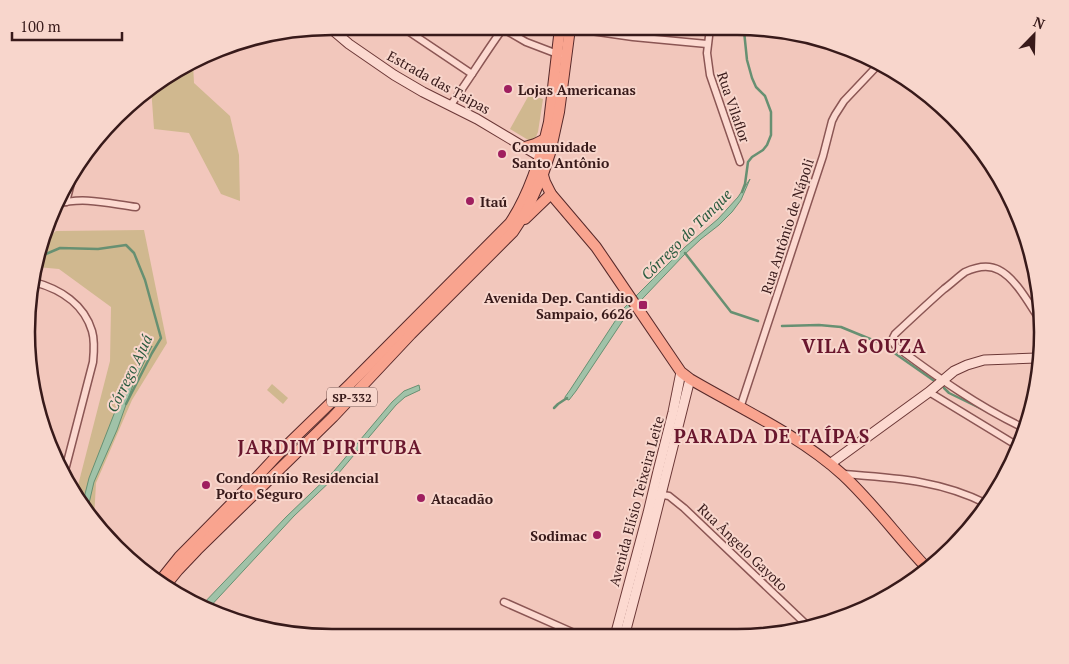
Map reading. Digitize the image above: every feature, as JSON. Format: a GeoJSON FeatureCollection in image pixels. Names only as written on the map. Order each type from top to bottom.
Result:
{"type":"FeatureCollection","features":[{"type":"Feature","properties":{"kind":"main road","name":"Estrada das Taipas"},"geometry":{"type":"LineString","coordinates":[[338,35],[381,67],[423,92],[484,123],[539,156]]}},
{"type":"Feature","properties":{"kind":"main road","name":"SP-332"},"geometry":{"type":"LineString","coordinates":[[169,581],[217,530],[333,417],[410,334],[513,232],[526,212],[543,174],[553,141],[559,112],[560,35]]}},
{"type":"Feature","properties":{"kind":"main road","name":"SP-332"},"geometry":{"type":"LineString","coordinates":[[163,577],[179,557],[284,448],[510,223],[528,190],[545,138],[561,56],[568,35]]}},
{"type":"Feature","properties":{"kind":"main road"},"geometry":{"type":"LineString","coordinates":[[525,147],[545,138]]}},
{"type":"Feature","properties":{"kind":"main road"},"geometry":{"type":"LineString","coordinates":[[539,156],[543,174],[551,194],[596,247],[682,372],[690,379],[804,445],[830,464],[861,493],[923,564]]}},
{"type":"Feature","properties":{"kind":"main road"},"geometry":{"type":"LineString","coordinates":[[513,232],[551,194]]}},
{"type":"Feature","properties":{"kind":"main road"},"geometry":{"type":"LineString","coordinates":[[830,464],[929,392],[954,371],[984,360],[1032,358]]}},
{"type":"Feature","properties":{"kind":"main road","name":"Avenida Elísio Teixeira Leite"},"geometry":{"type":"LineString","coordinates":[[657,494],[682,372]]}},
{"type":"Feature","properties":{"kind":"main road","name":"Avenida Elísio Teixeira Leite"},"geometry":{"type":"LineString","coordinates":[[618,629],[627,606],[690,379]]}},
{"type":"Feature","properties":{"kind":"main road","name":"Avenida Elísio Teixeira Leite"},"geometry":{"type":"LineString","coordinates":[[625,629],[627,606]]}},
{"type":"Feature","properties":{"kind":"street"},"geometry":{"type":"LineString","coordinates":[[414,35],[472,74]]}},
{"type":"Feature","properties":{"kind":"street"},"geometry":{"type":"LineString","coordinates":[[450,106],[497,35]]}},
{"type":"Feature","properties":{"kind":"street"},"geometry":{"type":"LineString","coordinates":[[514,35],[561,56]]}},
{"type":"Feature","properties":{"kind":"street"},"geometry":{"type":"LineString","coordinates":[[619,35],[707,44]]}},
{"type":"Feature","properties":{"kind":"street","name":"Rua Vilaflor"},"geometry":{"type":"LineString","coordinates":[[709,35],[707,62],[710,75],[740,162]]}},
{"type":"Feature","properties":{"kind":"street","name":"Rua Antônio de Nápoli"},"geometry":{"type":"LineString","coordinates":[[740,408],[823,156],[832,121],[844,101],[874,69]]}},
{"type":"Feature","properties":{"kind":"street"},"geometry":{"type":"LineString","coordinates":[[66,202],[87,201],[136,207]]}},
{"type":"Feature","properties":{"kind":"street"},"geometry":{"type":"LineString","coordinates":[[1019,425],[943,380],[892,342],[895,334],[958,278],[966,272],[984,266],[999,270],[1006,275],[1033,309]]}},
{"type":"Feature","properties":{"kind":"street"},"geometry":{"type":"LineString","coordinates":[[39,284],[53,288],[72,299],[81,309],[92,331],[94,346],[93,362],[67,464]]}},
{"type":"Feature","properties":{"kind":"street"},"geometry":{"type":"LineString","coordinates":[[929,392],[1012,443]]}},
{"type":"Feature","properties":{"kind":"street"},"geometry":{"type":"LineString","coordinates":[[842,474],[934,484],[959,491],[981,501]]}},
{"type":"Feature","properties":{"kind":"street","name":"Rua Ângelo Gayoto"},"geometry":{"type":"LineString","coordinates":[[657,494],[668,496],[684,508],[803,621]]}},
{"type":"Feature","properties":{"kind":"street"},"geometry":{"type":"LineString","coordinates":[[504,602],[565,629]]}},
{"type":"Feature","properties":{"kind":"shaded area"},"geometry":{"type":"Polygon","coordinates":[[[193,70],[194,83],[230,116],[239,155],[240,201],[221,194],[189,133],[154,129],[152,96],[193,70]]]}},
{"type":"Feature","properties":{"kind":"shaded area"},"geometry":{"type":"Polygon","coordinates":[[[529,95],[543,99],[538,132],[534,141],[530,141],[510,129],[529,95]]]}},
{"type":"Feature","properties":{"kind":"shaded area"},"geometry":{"type":"Polygon","coordinates":[[[750,179],[741,200],[732,212],[684,255],[626,316],[576,391],[569,400],[565,399],[623,309],[685,247],[718,219],[738,197],[750,179]]]}},
{"type":"Feature","properties":{"kind":"shaded area"},"geometry":{"type":"Polygon","coordinates":[[[144,230],[167,343],[132,400],[96,483],[94,511],[78,486],[110,361],[111,307],[59,269],[42,267],[52,235],[56,231],[144,230]]]}},
{"type":"Feature","properties":{"kind":"shaded area"},"geometry":{"type":"Polygon","coordinates":[[[152,346],[133,385],[117,430],[94,482],[89,503],[84,496],[89,478],[125,386],[152,346]]]}},
{"type":"Feature","properties":{"kind":"shaded area"},"geometry":{"type":"Polygon","coordinates":[[[272,384],[288,398],[283,404],[267,390],[272,384]]]}},
{"type":"Feature","properties":{"kind":"shaded area"},"geometry":{"type":"Polygon","coordinates":[[[419,385],[420,390],[405,397],[396,405],[338,474],[294,516],[213,604],[206,600],[286,517],[334,471],[392,402],[404,391],[419,385]]]}},
{"type":"Feature","properties":{"kind":"waterway","name":"Córrego do Tanque"},"geometry":{"type":"LineString","coordinates":[[742,192],[748,162],[763,150],[771,135],[771,112],[765,96],[756,87],[752,78],[747,60],[744,35]]}},
{"type":"Feature","properties":{"kind":"waterway","name":"Córrego Ajuá"},"geometry":{"type":"LineString","coordinates":[[45,254],[60,248],[98,249],[126,245],[134,253],[145,280],[161,338],[126,404]]}},
{"type":"Feature","properties":{"kind":"waterway"},"geometry":{"type":"LineString","coordinates":[[685,253],[731,312],[758,321]]}},
{"type":"Feature","properties":{"kind":"waterway"},"geometry":{"type":"LineString","coordinates":[[782,326],[819,325],[841,327],[880,343],[933,380]]}},
{"type":"Feature","properties":{"kind":"waterway"},"geometry":{"type":"LineString","coordinates":[[944,388],[949,393],[986,411]]}},
{"type":"Feature","properties":{"kind":"waterway","name":"Córrego do Tanque"},"geometry":{"type":"LineString","coordinates":[[554,408],[567,398]]}},
{"type":"Feature","properties":{"kind":"place","name":"Lojas Americanas"},"geometry":{"type":"Point","coordinates":[508,89]}},
{"type":"Feature","properties":{"kind":"place","name":"Comunidade Santo Antônio"},"geometry":{"type":"Point","coordinates":[502,154]}},
{"type":"Feature","properties":{"kind":"place","name":"Itaú"},"geometry":{"type":"Point","coordinates":[470,201]}},
{"type":"Feature","properties":{"kind":"place","name":"Avenida Dep. Cantidio Sampaio, 6626"},"geometry":{"type":"Point","coordinates":[643,305]}},
{"type":"Feature","properties":{"kind":"place","name":"Condomínio Residencial Porto Seguro"},"geometry":{"type":"Point","coordinates":[206,485]}},
{"type":"Feature","properties":{"kind":"place","name":"Atacadão"},"geometry":{"type":"Point","coordinates":[421,498]}},
{"type":"Feature","properties":{"kind":"place","name":"Sodimac"},"geometry":{"type":"Point","coordinates":[597,535]}},
{"type":"Feature","properties":{"kind":"district","name":"VILA SOUZA"},"geometry":{"type":"Point","coordinates":[864,345]}},
{"type":"Feature","properties":{"kind":"district","name":"PARADA DE TAÍPAS"},"geometry":{"type":"Point","coordinates":[772,435]}},
{"type":"Feature","properties":{"kind":"district","name":"JARDIM PIRITUBA"},"geometry":{"type":"Point","coordinates":[330,446]}}]}
